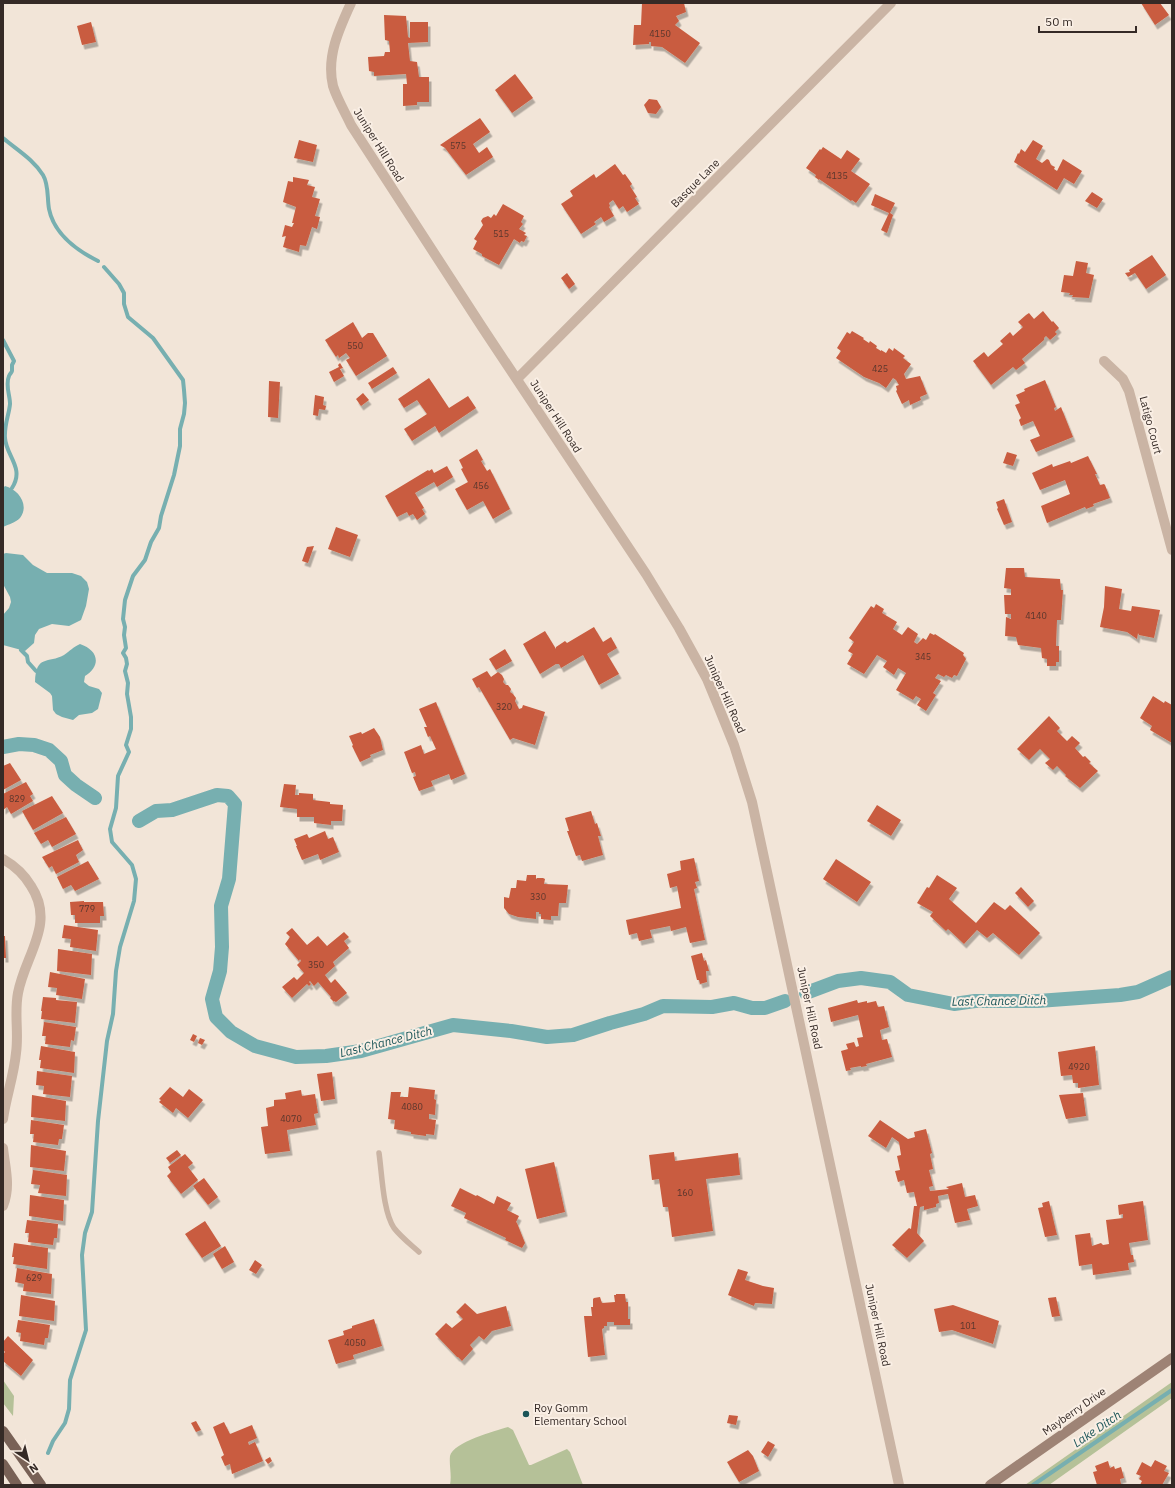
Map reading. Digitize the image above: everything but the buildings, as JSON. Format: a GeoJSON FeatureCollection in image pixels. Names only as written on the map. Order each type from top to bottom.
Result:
{"type":"FeatureCollection","features":[{"type":"Feature","properties":{"kind":"main road","name":"Mayberry Drive"},"geometry":{"type":"LineString","coordinates":[[990,1485],[1172,1358]]}},
{"type":"Feature","properties":{"kind":"main road"},"geometry":{"type":"LineString","coordinates":[[3,1431],[41,1485]]}},
{"type":"Feature","properties":{"kind":"main road"},"geometry":{"type":"LineString","coordinates":[[3,1464],[17,1485]]}},
{"type":"Feature","properties":{"kind":"street","name":"Juniper Hill Road"},"geometry":{"type":"LineString","coordinates":[[351,3],[338,33],[333,52],[331,69],[333,86],[342,108],[517,379],[646,574],[679,628],[710,686],[734,745],[752,802],[900,1485]]}},
{"type":"Feature","properties":{"kind":"street","name":"Basque Lane"},"geometry":{"type":"LineString","coordinates":[[517,379],[891,3]]}},
{"type":"Feature","properties":{"kind":"street","name":"Latigo Court"},"geometry":{"type":"LineString","coordinates":[[1104,361],[1123,379],[1129,391],[1172,550]]}},
{"type":"Feature","properties":{"kind":"street"},"geometry":{"type":"LineString","coordinates":[[3,859],[19,870],[29,883],[37,897],[41,914],[38,934],[20,983],[18,994],[17,1052],[5,1101],[3,1119]]}},
{"type":"Feature","properties":{"kind":"street"},"geometry":{"type":"LineString","coordinates":[[3,1148],[8,1186],[3,1206]]}},
{"type":"Feature","properties":{"kind":"lane"},"geometry":{"type":"LineString","coordinates":[[379,1153],[386,1207],[390,1219],[394,1228],[419,1252]]}},
{"type":"Feature","properties":{"kind":"green space"},"geometry":{"type":"Polygon","coordinates":[[[3,1380],[14,1396],[13,1416],[3,1403],[3,1380]]]}},
{"type":"Feature","properties":{"kind":"green space"},"geometry":{"type":"Polygon","coordinates":[[[1172,1382],[1172,1398],[1049,1485],[1025,1485],[1172,1382]]]}},
{"type":"Feature","properties":{"kind":"green space"},"geometry":{"type":"Polygon","coordinates":[[[508,1427],[513,1430],[529,1465],[567,1449],[570,1452],[583,1485],[450,1485],[450,1456],[458,1446],[485,1434],[508,1427]]]}},
{"type":"Feature","properties":{"kind":"water"},"geometry":{"type":"Polygon","coordinates":[[[5,486],[14,490],[18,494],[24,508],[20,518],[3,527],[3,488],[5,486]]]}},
{"type":"Feature","properties":{"kind":"water"},"geometry":{"type":"Polygon","coordinates":[[[3,554],[23,555],[33,565],[47,573],[72,573],[81,576],[87,582],[89,589],[86,606],[81,620],[69,626],[52,624],[39,629],[35,635],[34,643],[25,651],[3,645],[3,615],[9,608],[11,602],[3,584],[3,554]]]}},
{"type":"Feature","properties":{"kind":"water"},"geometry":{"type":"Polygon","coordinates":[[[80,644],[91,650],[96,658],[94,667],[85,676],[84,682],[89,686],[99,689],[102,693],[98,709],[92,713],[79,715],[73,720],[56,714],[53,710],[52,696],[35,682],[36,673],[40,664],[44,661],[64,655],[80,644]]]}},
{"type":"Feature","properties":{"kind":"waterway"},"geometry":{"type":"LineString","coordinates":[[3,138],[30,159],[43,175],[48,192],[49,209],[61,234],[82,252],[98,261]]}},
{"type":"Feature","properties":{"kind":"waterway"},"geometry":{"type":"LineString","coordinates":[[48,1453],[53,1441],[65,1423],[69,1409],[70,1380],[86,1330],[82,1255],[85,1233],[92,1212],[98,1121],[107,1041],[113,1014],[116,971],[120,947],[134,901],[136,879],[132,865],[112,842],[110,829],[116,808],[118,776],[129,752],[126,745],[131,729],[131,717],[127,694],[128,683],[125,671],[127,664],[123,653],[126,648],[123,619],[125,600],[133,576],[145,560],[151,542],[159,528],[161,516],[174,475],[180,446],[180,429],[185,403],[183,380],[153,338],[128,317],[124,304],[124,293],[119,284],[104,267]]}},
{"type":"Feature","properties":{"kind":"waterway"},"geometry":{"type":"LineString","coordinates":[[3,340],[14,361],[12,371],[8,379],[10,404],[5,433],[8,451],[14,462],[17,474],[12,488]]}},
{"type":"Feature","properties":{"kind":"waterway"},"geometry":{"type":"LineString","coordinates":[[21,650],[27,656],[28,662],[36,671]]}},
{"type":"Feature","properties":{"kind":"waterway","name":"Last Chance Ditch"},"geometry":{"type":"LineString","coordinates":[[3,747],[19,744],[34,745],[49,750],[61,761],[65,775],[76,785],[95,798]]}},
{"type":"Feature","properties":{"kind":"waterway","name":"Last Chance Ditch"},"geometry":{"type":"LineString","coordinates":[[139,821],[156,811],[172,810],[217,795],[228,796],[235,804],[229,879],[221,906],[222,947],[220,971],[212,999],[216,1017],[231,1032],[255,1046],[296,1057],[326,1056],[361,1051],[453,1025],[511,1031],[547,1037],[573,1035],[644,1014],[663,1006],[712,1007],[734,1003],[752,1008],[765,1008],[785,1001]]}},
{"type":"Feature","properties":{"kind":"waterway","name":"Last Chance Ditch"},"geometry":{"type":"LineString","coordinates":[[806,993],[838,981],[861,978],[890,982],[908,995],[954,1004],[975,1001],[1038,1001],[1120,995],[1138,992],[1172,977]]}},
{"type":"Feature","properties":{"kind":"waterway","name":"Lake Ditch"},"geometry":{"type":"LineString","coordinates":[[1033,1485],[1172,1390]]}},
{"type":"Feature","properties":{"kind":"place","name":"Roy Gomm Elementary School"},"geometry":{"type":"Point","coordinates":[526,1414]}}]}
